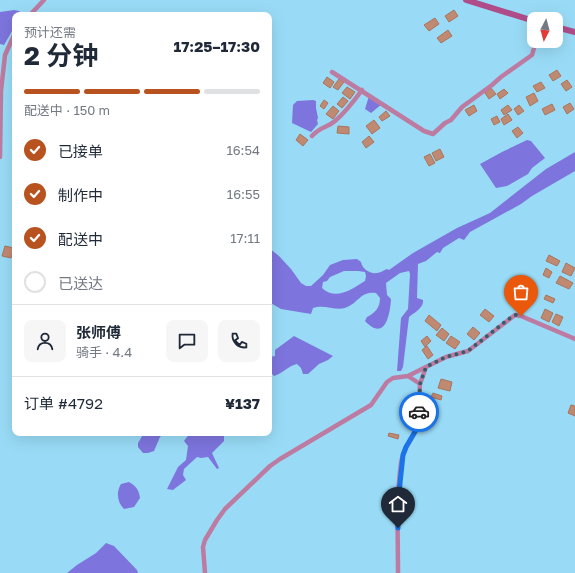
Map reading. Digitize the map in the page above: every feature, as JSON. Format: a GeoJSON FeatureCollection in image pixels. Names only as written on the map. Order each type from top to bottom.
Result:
{"type":"FeatureCollection","features":[{"type":"Feature","properties":{"kind":"main road"},"geometry":{"type":"LineString","coordinates":[[466,0],[527,19]]}},
{"type":"Feature","properties":{"kind":"main road"},"geometry":{"type":"LineString","coordinates":[[563,29],[575,32]]}},
{"type":"Feature","properties":{"kind":"street"},"geometry":{"type":"LineString","coordinates":[[33,12],[44,0]]}},
{"type":"Feature","properties":{"kind":"street"},"geometry":{"type":"LineString","coordinates":[[0,157],[1,91],[5,55],[12,40]]}},
{"type":"Feature","properties":{"kind":"street"},"geometry":{"type":"LineString","coordinates":[[332,72],[424,131],[433,134],[445,123],[451,120],[462,107],[532,55],[534,48]]}},
{"type":"Feature","properties":{"kind":"street"},"geometry":{"type":"LineString","coordinates":[[312,136],[321,128],[335,122],[353,103],[362,90]]}},
{"type":"Feature","properties":{"kind":"street"},"geometry":{"type":"LineString","coordinates":[[205,573],[205,540],[225,509],[249,485],[280,459],[371,405],[388,382],[393,378],[408,376],[446,357],[468,351],[515,315],[521,316],[575,339]]}},
{"type":"Feature","properties":{"kind":"street"},"geometry":{"type":"LineString","coordinates":[[398,573],[398,502],[401,463],[406,447],[416,430],[418,423],[420,384],[426,367]]}},
{"type":"Feature","properties":{"kind":"street"},"geometry":{"type":"LineString","coordinates":[[408,376],[420,384]]}},
{"type":"Feature","properties":{"kind":"shaded area"},"geometry":{"type":"Polygon","coordinates":[[[14,10],[20,12],[12,12],[12,31],[4,45],[0,44],[0,12],[14,10]]]}},
{"type":"Feature","properties":{"kind":"shaded area"},"geometry":{"type":"Polygon","coordinates":[[[369,96],[382,104],[371,113],[365,109],[369,96]]]}},
{"type":"Feature","properties":{"kind":"shaded area"},"geometry":{"type":"Polygon","coordinates":[[[297,101],[316,101],[318,124],[311,132],[292,123],[293,105],[297,101]]]}},
{"type":"Feature","properties":{"kind":"shaded area"},"geometry":{"type":"Polygon","coordinates":[[[527,140],[531,141],[545,158],[532,168],[528,174],[507,186],[496,188],[480,164],[527,140]]]}},
{"type":"Feature","properties":{"kind":"shaded area"},"geometry":{"type":"Polygon","coordinates":[[[575,152],[575,171],[521,204],[470,232],[464,240],[459,238],[443,248],[440,253],[437,252],[426,261],[418,264],[417,298],[423,300],[423,303],[418,310],[409,317],[403,367],[401,371],[397,371],[401,318],[408,309],[409,271],[400,273],[386,283],[387,295],[391,299],[388,319],[382,327],[377,329],[365,321],[379,305],[380,298],[376,293],[366,294],[350,306],[341,309],[321,307],[313,308],[311,314],[281,309],[272,304],[272,250],[291,269],[301,283],[306,286],[311,286],[323,275],[330,265],[343,260],[357,259],[361,262],[365,269],[372,273],[378,273],[387,269],[389,270],[413,253],[457,228],[490,213],[546,169],[575,152]],[[344,271],[323,282],[322,288],[333,294],[344,292],[365,281],[365,272],[344,271]]]}},
{"type":"Feature","properties":{"kind":"shaded area"},"geometry":{"type":"Polygon","coordinates":[[[294,336],[333,356],[319,364],[308,374],[303,374],[301,368],[297,364],[274,376],[272,374],[272,356],[275,356],[275,350],[294,336]]]}},
{"type":"Feature","properties":{"kind":"shaded area"},"geometry":{"type":"Polygon","coordinates":[[[142,436],[161,436],[154,451],[148,453],[143,453],[138,447],[138,443],[142,436]]]}},
{"type":"Feature","properties":{"kind":"shaded area"},"geometry":{"type":"Polygon","coordinates":[[[188,436],[224,436],[224,441],[212,453],[219,468],[217,469],[208,457],[197,457],[184,469],[183,475],[186,480],[173,490],[167,489],[178,467],[186,460],[188,446],[184,441],[188,436]]]}},
{"type":"Feature","properties":{"kind":"shaded area"},"geometry":{"type":"Polygon","coordinates":[[[129,482],[137,488],[140,498],[134,507],[124,509],[118,497],[118,490],[121,484],[129,482]]]}},
{"type":"Feature","properties":{"kind":"shaded area"},"geometry":{"type":"Polygon","coordinates":[[[106,543],[114,546],[137,570],[138,573],[67,573],[96,553],[106,543]]]}},
{"type":"Feature","properties":{"kind":"building"},"geometry":{"type":"Polygon","coordinates":[[[454,10],[458,16],[449,22],[445,16],[454,10]]]}},
{"type":"Feature","properties":{"kind":"building"},"geometry":{"type":"Polygon","coordinates":[[[435,18],[439,24],[429,31],[424,25],[435,18]]]}},
{"type":"Feature","properties":{"kind":"building"},"geometry":{"type":"Polygon","coordinates":[[[448,30],[452,36],[441,43],[437,38],[448,30]]]}},
{"type":"Feature","properties":{"kind":"building"},"geometry":{"type":"Polygon","coordinates":[[[557,70],[561,76],[553,81],[549,75],[557,70]]]}},
{"type":"Feature","properties":{"kind":"building"},"geometry":{"type":"Polygon","coordinates":[[[327,77],[334,82],[330,88],[323,83],[327,77]]]}},
{"type":"Feature","properties":{"kind":"building"},"geometry":{"type":"Polygon","coordinates":[[[339,79],[344,82],[338,90],[333,87],[339,79]]]}},
{"type":"Feature","properties":{"kind":"building"},"geometry":{"type":"Polygon","coordinates":[[[567,80],[572,87],[566,91],[561,84],[567,80]]]}},
{"type":"Feature","properties":{"kind":"building"},"geometry":{"type":"Polygon","coordinates":[[[541,82],[545,88],[537,92],[533,86],[541,82]]]}},
{"type":"Feature","properties":{"kind":"building"},"geometry":{"type":"Polygon","coordinates":[[[347,87],[355,92],[350,99],[342,93],[347,87]]]}},
{"type":"Feature","properties":{"kind":"building"},"geometry":{"type":"Polygon","coordinates":[[[491,88],[496,94],[489,99],[485,93],[491,88]]]}},
{"type":"Feature","properties":{"kind":"building"},"geometry":{"type":"Polygon","coordinates":[[[504,89],[508,93],[500,99],[497,94],[504,89]]]}},
{"type":"Feature","properties":{"kind":"building"},"geometry":{"type":"Polygon","coordinates":[[[534,93],[538,101],[530,106],[526,97],[534,93]]]}},
{"type":"Feature","properties":{"kind":"building"},"geometry":{"type":"Polygon","coordinates":[[[343,97],[348,101],[342,108],[337,104],[343,97]]]}},
{"type":"Feature","properties":{"kind":"building"},"geometry":{"type":"Polygon","coordinates":[[[324,100],[328,103],[324,109],[320,106],[324,100]]]}},
{"type":"Feature","properties":{"kind":"building"},"geometry":{"type":"Polygon","coordinates":[[[570,103],[574,109],[567,114],[563,107],[570,103]]]}},
{"type":"Feature","properties":{"kind":"building"},"geometry":{"type":"Polygon","coordinates":[[[552,104],[555,110],[545,115],[542,109],[552,104]]]}},
{"type":"Feature","properties":{"kind":"building"},"geometry":{"type":"Polygon","coordinates":[[[474,105],[477,111],[469,116],[465,110],[474,105]]]}},
{"type":"Feature","properties":{"kind":"building"},"geometry":{"type":"Polygon","coordinates":[[[508,105],[512,110],[504,115],[501,110],[508,105]]]}},
{"type":"Feature","properties":{"kind":"building"},"geometry":{"type":"Polygon","coordinates":[[[519,105],[524,111],[518,115],[514,109],[519,105]]]}},
{"type":"Feature","properties":{"kind":"building"},"geometry":{"type":"Polygon","coordinates":[[[333,106],[339,111],[333,119],[326,114],[333,106]]]}},
{"type":"Feature","properties":{"kind":"building"},"geometry":{"type":"Polygon","coordinates":[[[386,111],[390,116],[382,121],[379,117],[386,111]]]}},
{"type":"Feature","properties":{"kind":"building"},"geometry":{"type":"Polygon","coordinates":[[[508,114],[512,120],[504,125],[501,119],[508,114]]]}},
{"type":"Feature","properties":{"kind":"building"},"geometry":{"type":"Polygon","coordinates":[[[497,116],[500,122],[494,125],[491,119],[497,116]]]}},
{"type":"Feature","properties":{"kind":"building"},"geometry":{"type":"Polygon","coordinates":[[[374,120],[380,128],[372,134],[366,126],[374,120]]]}},
{"type":"Feature","properties":{"kind":"building"},"geometry":{"type":"Polygon","coordinates":[[[338,126],[349,127],[349,134],[337,133],[338,126]]]}},
{"type":"Feature","properties":{"kind":"building"},"geometry":{"type":"Polygon","coordinates":[[[518,127],[523,133],[517,138],[512,131],[518,127]]]}},
{"type":"Feature","properties":{"kind":"building"},"geometry":{"type":"Polygon","coordinates":[[[300,134],[308,140],[303,146],[296,140],[300,134]]]}},
{"type":"Feature","properties":{"kind":"building"},"geometry":{"type":"Polygon","coordinates":[[[369,136],[374,142],[366,148],[362,142],[369,136]]]}},
{"type":"Feature","properties":{"kind":"building"},"geometry":{"type":"Polygon","coordinates":[[[440,149],[444,157],[436,161],[432,153],[440,149]]]}},
{"type":"Feature","properties":{"kind":"building"},"geometry":{"type":"Polygon","coordinates":[[[430,154],[435,163],[429,166],[424,157],[430,154]]]}},
{"type":"Feature","properties":{"kind":"building"},"geometry":{"type":"Polygon","coordinates":[[[5,246],[12,248],[11,258],[2,256],[5,246]]]}},
{"type":"Feature","properties":{"kind":"building"},"geometry":{"type":"Polygon","coordinates":[[[549,255],[560,261],[557,266],[546,261],[549,255]]]}},
{"type":"Feature","properties":{"kind":"building"},"geometry":{"type":"Polygon","coordinates":[[[566,263],[575,268],[571,276],[562,272],[566,263]]]}},
{"type":"Feature","properties":{"kind":"building"},"geometry":{"type":"Polygon","coordinates":[[[546,268],[552,272],[549,278],[543,275],[546,268]]]}},
{"type":"Feature","properties":{"kind":"building"},"geometry":{"type":"Polygon","coordinates":[[[560,276],[573,283],[569,289],[556,283],[560,276]]]}},
{"type":"Feature","properties":{"kind":"building"},"geometry":{"type":"Polygon","coordinates":[[[546,295],[555,299],[553,303],[544,299],[546,295]]]}},
{"type":"Feature","properties":{"kind":"building"},"geometry":{"type":"Polygon","coordinates":[[[485,309],[494,316],[489,322],[480,315],[485,309]]]}},
{"type":"Feature","properties":{"kind":"building"},"geometry":{"type":"Polygon","coordinates":[[[545,309],[553,313],[549,322],[541,318],[545,309]]]}},
{"type":"Feature","properties":{"kind":"building"},"geometry":{"type":"Polygon","coordinates":[[[556,314],[563,317],[559,326],[552,322],[556,314]]]}},
{"type":"Feature","properties":{"kind":"building"},"geometry":{"type":"Polygon","coordinates":[[[429,315],[441,325],[437,331],[425,321],[429,315]]]}},
{"type":"Feature","properties":{"kind":"building"},"geometry":{"type":"Polygon","coordinates":[[[473,327],[480,333],[474,340],[467,334],[473,327]]]}},
{"type":"Feature","properties":{"kind":"building"},"geometry":{"type":"Polygon","coordinates":[[[442,328],[449,334],[444,341],[436,335],[442,328]]]}},
{"type":"Feature","properties":{"kind":"building"},"geometry":{"type":"Polygon","coordinates":[[[427,336],[431,341],[425,347],[421,341],[427,336]]]}},
{"type":"Feature","properties":{"kind":"building"},"geometry":{"type":"Polygon","coordinates":[[[451,336],[460,342],[455,349],[446,343],[451,336]]]}},
{"type":"Feature","properties":{"kind":"building"},"geometry":{"type":"Polygon","coordinates":[[[427,346],[433,355],[428,359],[422,350],[427,346]]]}},
{"type":"Feature","properties":{"kind":"building"},"geometry":{"type":"Polygon","coordinates":[[[441,379],[452,382],[450,391],[438,388],[441,379]]]}},
{"type":"Feature","properties":{"kind":"building"},"geometry":{"type":"Polygon","coordinates":[[[433,393],[442,396],[441,400],[431,397],[433,393]]]}},
{"type":"Feature","properties":{"kind":"building"},"geometry":{"type":"Polygon","coordinates":[[[571,405],[575,406],[575,416],[568,413],[571,405]]]}},
{"type":"Feature","properties":{"kind":"building"},"geometry":{"type":"Polygon","coordinates":[[[427,408],[435,410],[432,419],[424,417],[427,408]]]}},
{"type":"Feature","properties":{"kind":"building"},"geometry":{"type":"Polygon","coordinates":[[[389,433],[399,435],[398,439],[388,436],[389,433]]]}},
{"type":"Feature","properties":{"kind":"way so far"},"geometry":{"type":"LineString","coordinates":[[419,412],[420,384],[426,367],[446,357],[468,351],[510,318],[515,315],[521,316]]}},
{"type":"Feature","properties":{"kind":"route"},"geometry":{"type":"LineString","coordinates":[[398,528],[401,463],[406,447],[416,430],[419,412]]}}]}
